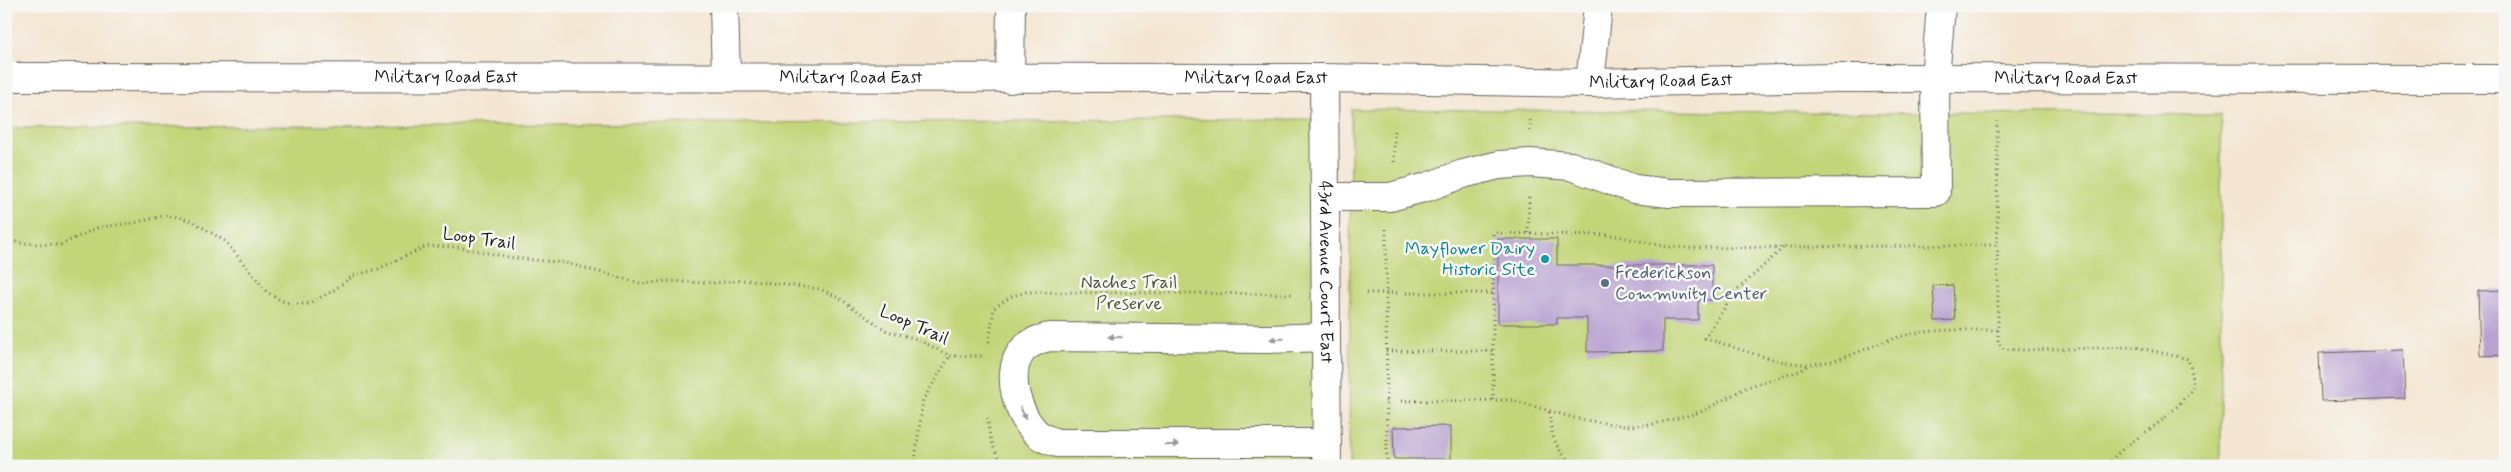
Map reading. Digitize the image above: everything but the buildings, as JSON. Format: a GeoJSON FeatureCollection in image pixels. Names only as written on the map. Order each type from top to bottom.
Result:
{"type":"FeatureCollection","features":[{"type":"Feature","properties":{"kind":"street"},"geometry":{"type":"LineString","coordinates":[[724,6],[726,76]]}},
{"type":"Feature","properties":{"kind":"street"},"geometry":{"type":"LineString","coordinates":[[1010,79],[1011,6]]}},
{"type":"Feature","properties":{"kind":"street"},"geometry":{"type":"LineString","coordinates":[[1590,83],[1598,6]]}},
{"type":"Feature","properties":{"kind":"street"},"geometry":{"type":"LineString","coordinates":[[1327,197],[1390,197],[1427,188],[1463,174],[1499,165],[1530,162],[1571,166],[1634,189],[1669,193],[1936,192],[1934,78],[1941,6]]}},
{"type":"Feature","properties":{"kind":"street","name":"Military Road East"},"geometry":{"type":"LineString","coordinates":[[6,77],[726,76],[1010,79],[1324,78],[1590,83],[1934,78],[2505,79]]}},
{"type":"Feature","properties":{"kind":"street","name":"43rd Avenue Court East"},"geometry":{"type":"LineString","coordinates":[[1324,78],[1327,197],[1327,454]]}},
{"type":"Feature","properties":{"kind":"street"},"geometry":{"type":"LineString","coordinates":[[1326,337],[1268,339],[1050,337],[1035,340],[1022,351],[1013,371],[1021,413],[1041,437],[1057,443],[1327,454]]}},
{"type":"Feature","properties":{"kind":"path"},"geometry":{"type":"LineString","coordinates":[[1997,121],[1998,343],[2004,349],[2024,350],[2136,347],[2188,359],[2193,375],[2191,390],[2172,413],[2155,428],[2115,455],[2106,466]]}},
{"type":"Feature","properties":{"kind":"path"},"geometry":{"type":"LineString","coordinates":[[1394,128],[1394,172]]}},
{"type":"Feature","properties":{"kind":"path"},"geometry":{"type":"LineString","coordinates":[[1528,233],[1529,194]]}},
{"type":"Feature","properties":{"kind":"path","name":"Loop Trail"},"geometry":{"type":"LineString","coordinates":[[6,239],[20,243],[60,245],[99,227],[134,223],[167,215],[182,218],[194,222],[225,241],[267,292],[280,300],[292,304],[308,304],[353,276],[378,269],[427,246],[457,247],[514,258],[566,263],[643,284],[666,281],[714,282],[747,280],[820,289],[828,292],[887,331],[916,339],[950,356],[988,356]]}},
{"type":"Feature","properties":{"kind":"path"},"geometry":{"type":"LineString","coordinates":[[1386,228],[1387,466]]}},
{"type":"Feature","properties":{"kind":"path"},"geometry":{"type":"LineString","coordinates":[[1493,400],[1493,233],[1612,235],[1668,247],[1998,245]]}},
{"type":"Feature","properties":{"kind":"path"},"geometry":{"type":"LineString","coordinates":[[1783,247],[1735,292],[1704,338],[1785,361],[1811,364],[1840,360],[1892,339],[1920,332],[1998,330]]}},
{"type":"Feature","properties":{"kind":"path"},"geometry":{"type":"LineString","coordinates":[[1366,293],[1493,293]]}},
{"type":"Feature","properties":{"kind":"path"},"geometry":{"type":"LineString","coordinates":[[1386,351],[1493,351]]}},
{"type":"Feature","properties":{"kind":"path","name":"Loop Trail"},"geometry":{"type":"LineString","coordinates":[[914,466],[923,400],[950,356]]}},
{"type":"Feature","properties":{"kind":"path"},"geometry":{"type":"LineString","coordinates":[[1386,401],[1512,400],[1549,412],[1625,426],[1650,424],[1701,412],[1746,387],[1800,371],[1811,364]]}},
{"type":"Feature","properties":{"kind":"path"},"geometry":{"type":"LineString","coordinates":[[1549,412],[1553,439],[1562,455],[1575,466]]}},
{"type":"Feature","properties":{"kind":"green space"},"geometry":{"type":"Polygon","coordinates":[[[1351,109],[2221,115],[2221,466],[1349,466],[1351,109]]]}},
{"type":"Feature","properties":{"kind":"green space","name":"Naches Trail Preserve"},"geometry":{"type":"Polygon","coordinates":[[[1312,119],[1315,466],[6,466],[6,128],[1312,119]]]}},
{"type":"Feature","properties":{"kind":"place","name":"Mayflower Dairy Historic Site"},"geometry":{"type":"Point","coordinates":[1545,259]}},
{"type":"Feature","properties":{"kind":"place","name":"Frederickson Community Center"},"geometry":{"type":"Point","coordinates":[1605,283]}}]}
